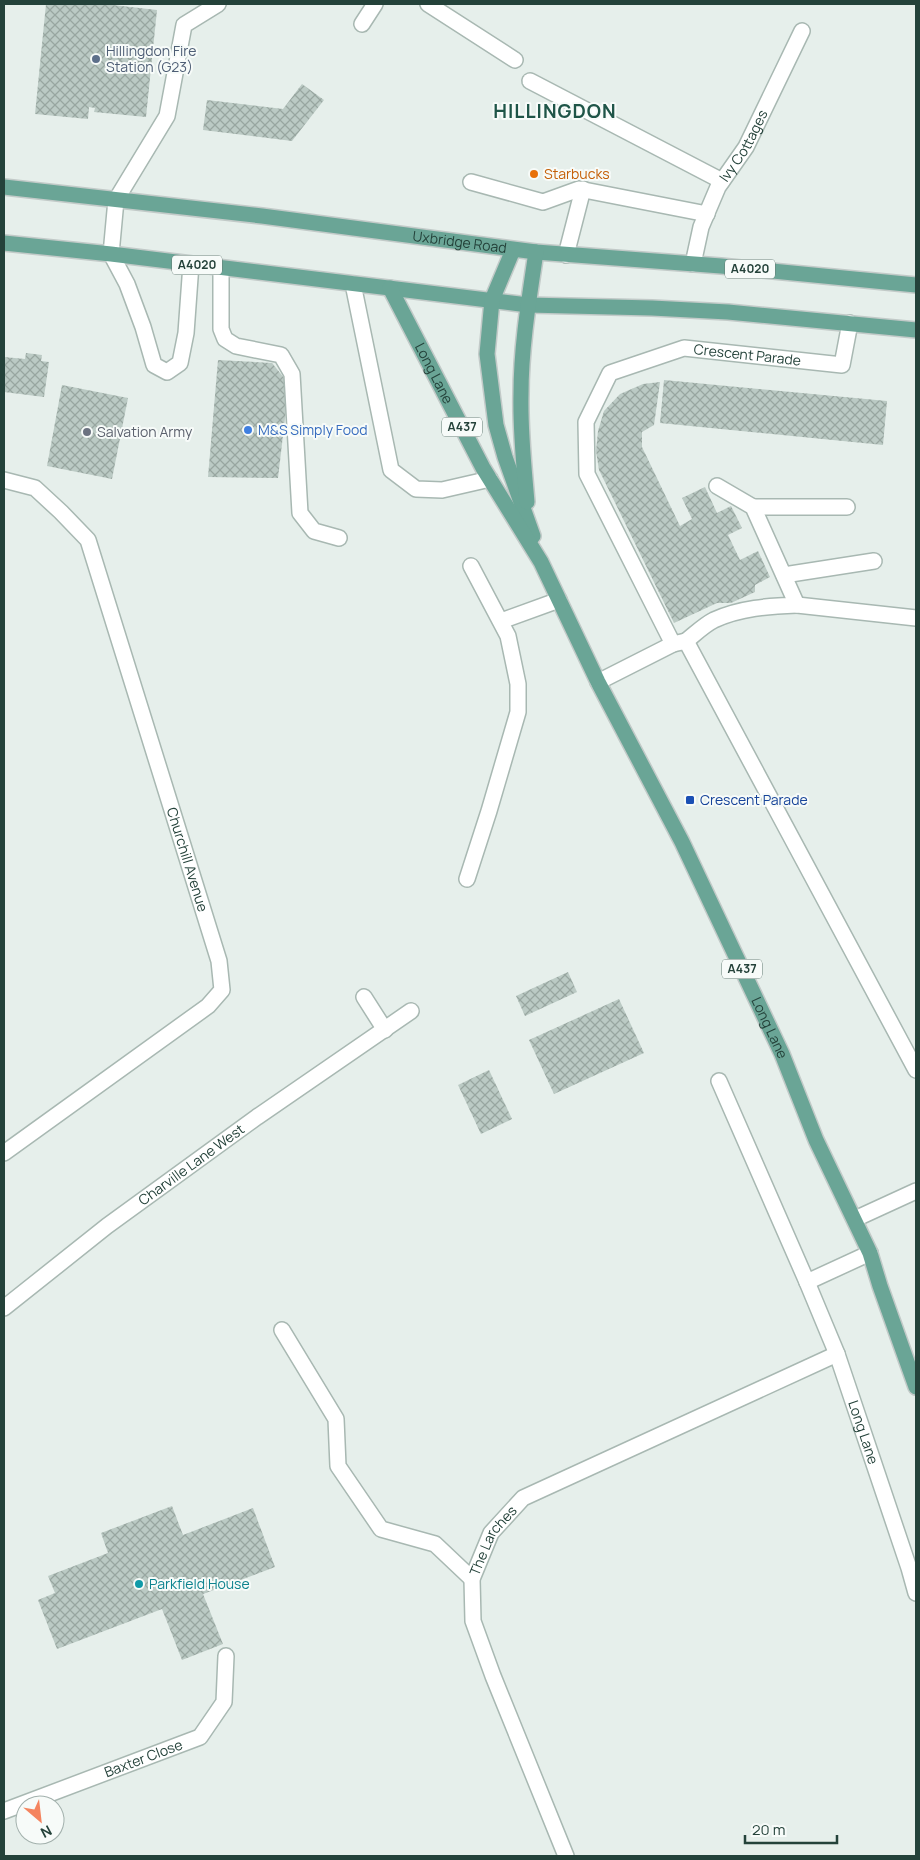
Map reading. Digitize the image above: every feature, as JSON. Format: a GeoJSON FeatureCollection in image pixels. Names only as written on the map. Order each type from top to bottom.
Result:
{"type":"FeatureCollection","features":[{"type":"Feature","properties":{"kind":"main road","name":"Uxbridge Road"},"geometry":{"type":"LineString","coordinates":[[4,187],[437,238],[513,250],[693,264],[916,285]]}},
{"type":"Feature","properties":{"kind":"main road","name":"A4020"},"geometry":{"type":"LineString","coordinates":[[4,243],[111,254],[528,305],[680,310],[916,330]]}},
{"type":"Feature","properties":{"kind":"main road","name":"Long Lane"},"geometry":{"type":"LineString","coordinates":[[513,250],[492,300],[487,354],[496,425],[541,562]]}},
{"type":"Feature","properties":{"kind":"main road","name":"Long Lane"},"geometry":{"type":"LineString","coordinates":[[530,528],[522,451],[521,393],[528,305],[536,252]]}},
{"type":"Feature","properties":{"kind":"main road","name":"Long Lane"},"geometry":{"type":"LineString","coordinates":[[390,288],[490,479],[541,562],[598,682],[682,842],[782,1054],[816,1140],[870,1252],[880,1286],[916,1387]]}},
{"type":"Feature","properties":{"kind":"street"},"geometry":{"type":"LineString","coordinates":[[191,264],[186,333],[180,363],[167,372],[154,366],[143,327],[127,284],[111,254],[116,200],[167,116],[184,25],[218,4]]}},
{"type":"Feature","properties":{"kind":"street"},"geometry":{"type":"LineString","coordinates":[[362,24],[375,4]]}},
{"type":"Feature","properties":{"kind":"street"},"geometry":{"type":"LineString","coordinates":[[428,4],[515,60]]}},
{"type":"Feature","properties":{"kind":"street","name":"Ivy Cottages"},"geometry":{"type":"LineString","coordinates":[[693,264],[701,227],[722,181],[746,146],[802,31]]}},
{"type":"Feature","properties":{"kind":"street"},"geometry":{"type":"LineString","coordinates":[[530,81],[722,181]]}},
{"type":"Feature","properties":{"kind":"street"},"geometry":{"type":"LineString","coordinates":[[470,182],[543,202],[583,189],[707,214]]}},
{"type":"Feature","properties":{"kind":"street"},"geometry":{"type":"LineString","coordinates":[[566,254],[583,189]]}},
{"type":"Feature","properties":{"kind":"street"},"geometry":{"type":"LineString","coordinates":[[221,268],[221,329],[225,339],[236,346],[281,355],[292,374],[300,513],[314,531],[338,538]]}},
{"type":"Feature","properties":{"kind":"street"},"geometry":{"type":"LineString","coordinates":[[353,284],[391,470],[416,489],[442,490],[490,479]]}},
{"type":"Feature","properties":{"kind":"street","name":"Crescent Parade"},"geometry":{"type":"LineString","coordinates":[[679,642],[587,474],[586,422],[610,373],[684,348],[842,365],[850,323]]}},
{"type":"Feature","properties":{"kind":"street","name":"Churchill Avenue"},"geometry":{"type":"LineString","coordinates":[[4,480],[35,488],[88,540],[219,962],[222,990],[200,1012],[4,1153]]}},
{"type":"Feature","properties":{"kind":"street"},"geometry":{"type":"LineString","coordinates":[[717,486],[753,507],[847,507]]}},
{"type":"Feature","properties":{"kind":"street"},"geometry":{"type":"LineString","coordinates":[[753,507],[798,605]]}},
{"type":"Feature","properties":{"kind":"street"},"geometry":{"type":"LineString","coordinates":[[784,575],[874,561]]}},
{"type":"Feature","properties":{"kind":"street"},"geometry":{"type":"LineString","coordinates":[[467,879],[487,820],[518,712],[518,684],[508,636],[471,566]]}},
{"type":"Feature","properties":{"kind":"street"},"geometry":{"type":"LineString","coordinates":[[501,620],[559,600]]}},
{"type":"Feature","properties":{"kind":"street"},"geometry":{"type":"LineString","coordinates":[[598,682],[679,642],[713,620],[744,610],[798,605],[916,618]]}},
{"type":"Feature","properties":{"kind":"street"},"geometry":{"type":"LineString","coordinates":[[679,642],[916,1070]]}},
{"type":"Feature","properties":{"kind":"street"},"geometry":{"type":"LineString","coordinates":[[364,997],[385,1030]]}},
{"type":"Feature","properties":{"kind":"street","name":"Charville Lane West"},"geometry":{"type":"LineString","coordinates":[[4,1308],[107,1226],[257,1117],[411,1011]]}},
{"type":"Feature","properties":{"kind":"street","name":"Long Lane"},"geometry":{"type":"LineString","coordinates":[[719,1081],[808,1282],[836,1354],[916,1593]]}},
{"type":"Feature","properties":{"kind":"street"},"geometry":{"type":"LineString","coordinates":[[855,1218],[916,1191]]}},
{"type":"Feature","properties":{"kind":"street"},"geometry":{"type":"LineString","coordinates":[[808,1282],[870,1252]]}},
{"type":"Feature","properties":{"kind":"street"},"geometry":{"type":"LineString","coordinates":[[282,1330],[336,1419],[338,1466],[381,1529],[435,1544],[472,1579]]}},
{"type":"Feature","properties":{"kind":"street","name":"The Larches"},"geometry":{"type":"LineString","coordinates":[[566,1856],[493,1676],[473,1621],[472,1579],[491,1532],[523,1498],[836,1354]]}},
{"type":"Feature","properties":{"kind":"street","name":"Baxter Close"},"geometry":{"type":"LineString","coordinates":[[4,1811],[200,1737],[224,1702],[226,1656]]}},
{"type":"Feature","properties":{"kind":"building","name":"Hillingdon Fire Station (G23)"},"geometry":{"type":"Polygon","coordinates":[[[46,4],[104,4],[157,10],[146,117],[94,112],[95,108],[89,107],[88,119],[35,114],[46,4]]]}},
{"type":"Feature","properties":{"kind":"building"},"geometry":{"type":"Polygon","coordinates":[[[302,84],[324,100],[292,141],[203,130],[207,100],[283,109],[302,84]]]}},
{"type":"Feature","properties":{"kind":"building"},"geometry":{"type":"Polygon","coordinates":[[[26,353],[42,355],[41,361],[49,362],[44,397],[4,392],[4,357],[25,359],[26,353]]]}},
{"type":"Feature","properties":{"kind":"building","name":"M&S Simply Food"},"geometry":{"type":"Polygon","coordinates":[[[218,360],[272,363],[289,384],[278,478],[208,477],[218,360]]]}},
{"type":"Feature","properties":{"kind":"building"},"geometry":{"type":"Polygon","coordinates":[[[664,380],[887,401],[883,445],[660,423],[664,380]]]}},
{"type":"Feature","properties":{"kind":"building"},"geometry":{"type":"Polygon","coordinates":[[[660,382],[654,425],[642,432],[642,447],[680,526],[692,519],[682,498],[705,487],[717,513],[731,506],[742,528],[728,535],[740,560],[758,551],[770,577],[755,585],[755,592],[731,603],[717,603],[674,623],[599,470],[596,451],[598,431],[604,411],[620,394],[643,384],[660,382]]]}},
{"type":"Feature","properties":{"kind":"building","name":"Salvation Army"},"geometry":{"type":"Polygon","coordinates":[[[62,385],[128,398],[112,479],[47,466],[62,385]]]}},
{"type":"Feature","properties":{"kind":"building"},"geometry":{"type":"Polygon","coordinates":[[[568,972],[577,992],[525,1016],[516,996],[568,972]]]}},
{"type":"Feature","properties":{"kind":"building"},"geometry":{"type":"Polygon","coordinates":[[[619,999],[644,1053],[554,1094],[529,1040],[619,999]]]}},
{"type":"Feature","properties":{"kind":"building"},"geometry":{"type":"Polygon","coordinates":[[[489,1070],[512,1119],[481,1134],[458,1085],[489,1070]]]}},
{"type":"Feature","properties":{"kind":"building","name":"Parkfield House"},"geometry":{"type":"Polygon","coordinates":[[[172,1506],[183,1535],[253,1508],[275,1567],[203,1594],[223,1644],[182,1660],[162,1609],[57,1649],[38,1600],[55,1593],[48,1576],[108,1553],[101,1533],[172,1506]]]}},
{"type":"Feature","properties":{"kind":"place","name":"Hillingdon Fire Station (G23)"},"geometry":{"type":"Point","coordinates":[96,59]}},
{"type":"Feature","properties":{"kind":"place","name":"Starbucks"},"geometry":{"type":"Point","coordinates":[534,174]}},
{"type":"Feature","properties":{"kind":"place","name":"M&S Simply Food"},"geometry":{"type":"Point","coordinates":[248,430]}},
{"type":"Feature","properties":{"kind":"place","name":"Salvation Army"},"geometry":{"type":"Point","coordinates":[87,432]}},
{"type":"Feature","properties":{"kind":"place","name":"Crescent Parade"},"geometry":{"type":"Point","coordinates":[690,800]}},
{"type":"Feature","properties":{"kind":"place","name":"Parkfield House"},"geometry":{"type":"Point","coordinates":[139,1584]}},
{"type":"Feature","properties":{"kind":"district","name":"HILLINGDON"},"geometry":{"type":"Point","coordinates":[555,111]}}]}
